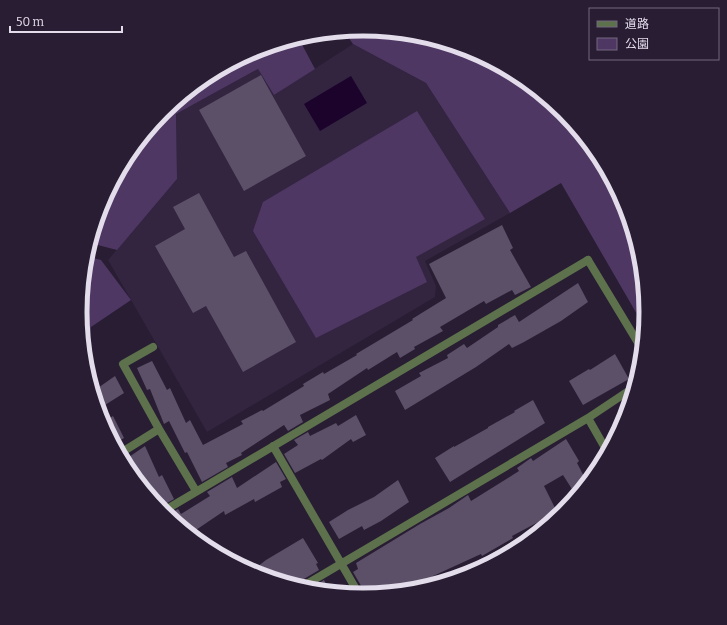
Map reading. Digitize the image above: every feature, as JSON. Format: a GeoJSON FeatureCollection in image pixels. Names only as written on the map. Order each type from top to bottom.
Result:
{"type":"FeatureCollection","features":[{"type":"Feature","properties":{"kind":"street"},"geometry":{"type":"LineString","coordinates":[[168,508],[588,260],[638,343]]}},
{"type":"Feature","properties":{"kind":"street"},"geometry":{"type":"LineString","coordinates":[[153,347],[123,364],[196,491]]}},
{"type":"Feature","properties":{"kind":"street"},"geometry":{"type":"LineString","coordinates":[[308,583],[588,418],[629,391]]}},
{"type":"Feature","properties":{"kind":"street"},"geometry":{"type":"LineString","coordinates":[[588,418],[605,447]]}},
{"type":"Feature","properties":{"kind":"street"},"geometry":{"type":"LineString","coordinates":[[124,451],[159,429]]}},
{"type":"Feature","properties":{"kind":"street"},"geometry":{"type":"LineString","coordinates":[[273,446],[356,589]]}},
{"type":"Feature","properties":{"kind":"shaded area"},"geometry":{"type":"Polygon","coordinates":[[[353,44],[426,83],[510,213],[425,261],[436,286],[435,297],[207,432],[108,260],[177,179],[176,114],[258,69],[274,95],[353,44]]]}},
{"type":"Feature","properties":{"kind":"shaded area"},"geometry":{"type":"Polygon","coordinates":[[[351,76],[367,103],[320,131],[304,104],[351,76]]]}},
{"type":"Feature","properties":{"kind":"green space"},"geometry":{"type":"Polygon","coordinates":[[[348,37],[400,38],[435,45],[469,57],[502,73],[532,93],[559,117],[583,144],[603,174],[619,207],[631,241],[635,259],[638,276],[640,319],[561,183],[510,213],[426,83],[353,44],[348,37]]]}},
{"type":"Feature","properties":{"kind":"green space"},"geometry":{"type":"Polygon","coordinates":[[[301,43],[315,69],[274,95],[258,69],[176,114],[177,179],[117,250],[95,244],[96,241],[108,207],[124,174],[144,144],[156,130],[195,93],[225,73],[258,57],[301,43]]]}},
{"type":"Feature","properties":{"kind":"green space"},"geometry":{"type":"Polygon","coordinates":[[[417,111],[485,219],[416,257],[427,282],[316,338],[253,231],[263,202],[417,111]]]}},
{"type":"Feature","properties":{"kind":"green space"},"geometry":{"type":"Polygon","coordinates":[[[92,258],[101,260],[131,300],[91,327],[89,346],[87,312],[89,276],[92,258]]]}},
{"type":"Feature","properties":{"kind":"building"},"geometry":{"type":"Polygon","coordinates":[[[261,75],[306,156],[244,191],[199,110],[261,75]]]}},
{"type":"Feature","properties":{"kind":"building"},"geometry":{"type":"Polygon","coordinates":[[[199,193],[234,257],[246,251],[296,342],[243,372],[206,306],[193,313],[155,246],[185,229],[173,207],[199,193]]]}},
{"type":"Feature","properties":{"kind":"building"},"geometry":{"type":"Polygon","coordinates":[[[502,225],[513,248],[510,250],[531,287],[515,295],[512,290],[486,304],[484,301],[440,327],[443,331],[414,347],[415,349],[400,358],[397,352],[368,370],[367,368],[328,394],[330,400],[300,415],[303,422],[288,431],[284,425],[241,453],[242,455],[226,463],[228,467],[202,482],[169,421],[164,424],[150,389],[147,390],[137,368],[152,361],[167,390],[170,388],[186,423],[190,420],[203,445],[243,424],[241,421],[262,410],[263,411],[304,386],[303,384],[323,372],[324,374],[357,355],[356,354],[413,320],[412,319],[446,298],[429,264],[502,225]]]}},
{"type":"Feature","properties":{"kind":"building"},"geometry":{"type":"Polygon","coordinates":[[[578,283],[588,302],[561,321],[524,342],[512,348],[509,344],[476,367],[405,410],[395,391],[421,376],[419,373],[448,358],[447,355],[464,344],[467,348],[498,327],[498,325],[515,315],[519,322],[578,283]]]}},
{"type":"Feature","properties":{"kind":"building"},"geometry":{"type":"Polygon","coordinates":[[[615,354],[629,379],[583,405],[569,381],[615,354]]]}},
{"type":"Feature","properties":{"kind":"building"},"geometry":{"type":"Polygon","coordinates":[[[115,376],[124,393],[105,405],[98,388],[115,376]]]}},
{"type":"Feature","properties":{"kind":"building"},"geometry":{"type":"Polygon","coordinates":[[[533,400],[545,423],[450,482],[435,458],[533,400]]]}},
{"type":"Feature","properties":{"kind":"building"},"geometry":{"type":"Polygon","coordinates":[[[356,415],[366,435],[353,442],[351,439],[322,460],[321,459],[295,473],[284,454],[298,445],[294,440],[308,432],[310,436],[336,423],[338,426],[356,415]]]}},
{"type":"Feature","properties":{"kind":"building"},"geometry":{"type":"Polygon","coordinates":[[[113,416],[124,438],[119,441],[109,419],[113,416]]]}},
{"type":"Feature","properties":{"kind":"building"},"geometry":{"type":"Polygon","coordinates":[[[566,439],[579,461],[577,463],[585,478],[574,492],[563,475],[544,486],[556,511],[551,515],[512,536],[513,538],[482,556],[481,554],[420,582],[420,583],[400,587],[363,589],[353,572],[358,569],[356,563],[449,508],[468,495],[471,501],[519,471],[517,468],[531,458],[533,461],[566,439]]]}},
{"type":"Feature","properties":{"kind":"building"},"geometry":{"type":"Polygon","coordinates":[[[145,446],[159,477],[162,475],[174,499],[165,505],[144,481],[129,457],[145,446]]]}},
{"type":"Feature","properties":{"kind":"building"},"geometry":{"type":"Polygon","coordinates":[[[276,462],[286,479],[280,482],[282,487],[255,502],[254,499],[225,515],[224,511],[194,531],[173,512],[178,509],[181,514],[210,496],[207,492],[232,477],[237,488],[276,462]]]}},
{"type":"Feature","properties":{"kind":"building"},"geometry":{"type":"Polygon","coordinates":[[[398,480],[409,502],[381,521],[364,530],[362,526],[339,539],[329,522],[348,510],[374,497],[398,480]]]}},
{"type":"Feature","properties":{"kind":"building"},"geometry":{"type":"Polygon","coordinates":[[[303,538],[318,563],[316,564],[319,570],[299,582],[257,568],[266,560],[303,538]]]}},
{"type":"Feature","properties":{"kind":"building"},"geometry":{"type":"Polygon","coordinates":[[[324,580],[328,587],[327,587],[316,585],[324,580]]]}}]}
